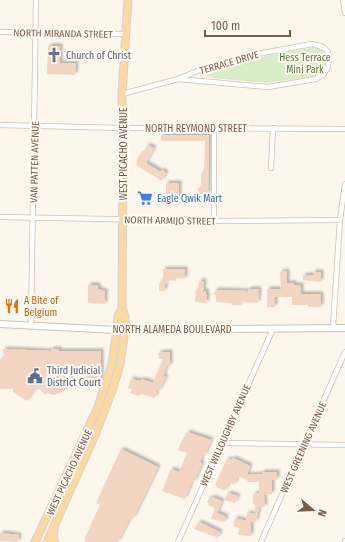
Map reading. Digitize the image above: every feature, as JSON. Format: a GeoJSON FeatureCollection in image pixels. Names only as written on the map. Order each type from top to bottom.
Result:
{"type":"FeatureCollection","features":[{"type":"Feature","properties":{"kind":"main road","name":"WEST PICACHO AVENUE"},"geometry":{"type":"LineString","coordinates":[[47,542],[95,435],[112,391],[120,364],[121,329],[118,316],[122,308],[122,94],[128,0]]}},
{"type":"Feature","properties":{"kind":"main road","name":"WEST PICACHO AVENUE"},"geometry":{"type":"LineString","coordinates":[[35,542],[98,407],[112,364],[121,329]]}},
{"type":"Feature","properties":{"kind":"main road"},"geometry":{"type":"LineString","coordinates":[[55,542],[53,536],[56,522]]}},
{"type":"Feature","properties":{"kind":"street","name":"VAN PATTEN AVENUE"},"geometry":{"type":"LineString","coordinates":[[31,325],[36,0]]}},
{"type":"Feature","properties":{"kind":"street"},"geometry":{"type":"LineString","coordinates":[[343,0],[345,13]]}},
{"type":"Feature","properties":{"kind":"street","name":"NORTH MIRANDA STREET"},"geometry":{"type":"LineString","coordinates":[[0,32],[125,34]]}},
{"type":"Feature","properties":{"kind":"street","name":"TERRACE DRIVE"},"geometry":{"type":"LineString","coordinates":[[122,94],[178,79],[207,67],[257,54],[312,44],[323,47],[328,52],[329,60],[327,69],[323,75],[316,80],[268,87],[178,79]]}},
{"type":"Feature","properties":{"kind":"street","name":"NORTH REYMOND STREET"},"geometry":{"type":"LineString","coordinates":[[0,125],[123,128],[345,129]]}},
{"type":"Feature","properties":{"kind":"street"},"geometry":{"type":"LineString","coordinates":[[271,168],[273,128]]}},
{"type":"Feature","properties":{"kind":"street"},"geometry":{"type":"LineString","coordinates":[[214,129],[214,221]]}},
{"type":"Feature","properties":{"kind":"street"},"geometry":{"type":"LineString","coordinates":[[333,327],[340,220],[345,184]]}},
{"type":"Feature","properties":{"kind":"street","name":"NORTH ARMIJO STREET"},"geometry":{"type":"LineString","coordinates":[[0,217],[214,221],[340,220]]}},
{"type":"Feature","properties":{"kind":"street","name":"NORTH ALAMEDA BOULEVARD"},"geometry":{"type":"LineString","coordinates":[[0,324],[121,329],[345,328]]}},
{"type":"Feature","properties":{"kind":"street","name":"WEST WILLOUGHBY AVENUE"},"geometry":{"type":"LineString","coordinates":[[178,542],[273,329]]}},
{"type":"Feature","properties":{"kind":"street","name":"WEST GREENING AVENUE"},"geometry":{"type":"LineString","coordinates":[[261,542],[345,352]]}},
{"type":"Feature","properties":{"kind":"street"},"geometry":{"type":"LineString","coordinates":[[221,443],[345,445]]}},
{"type":"Feature","properties":{"kind":"green space","name":"Hess Terrace Mini Park"},"geometry":{"type":"Polygon","coordinates":[[[316,47],[325,55],[326,62],[321,73],[316,76],[267,83],[213,78],[207,76],[206,73],[207,70],[254,58],[316,47]]]}},
{"type":"Feature","properties":{"kind":"building","name":"Church of Christ"},"geometry":{"type":"Polygon","coordinates":[[[48,46],[60,46],[60,63],[76,63],[75,75],[47,74],[48,46]]]}},
{"type":"Feature","properties":{"kind":"building"},"geometry":{"type":"Polygon","coordinates":[[[161,135],[209,135],[208,194],[198,194],[198,188],[201,188],[201,173],[204,173],[205,141],[161,141],[161,135]]]}},
{"type":"Feature","properties":{"kind":"building"},"geometry":{"type":"Polygon","coordinates":[[[147,145],[154,148],[146,163],[161,172],[162,170],[166,173],[162,181],[136,165],[137,160],[141,153],[143,154],[147,145]]]}},
{"type":"Feature","properties":{"kind":"building"},"geometry":{"type":"Polygon","coordinates":[[[166,183],[179,183],[179,205],[166,205],[166,183]]]}},
{"type":"Feature","properties":{"kind":"building"},"geometry":{"type":"Polygon","coordinates":[[[163,269],[185,269],[185,279],[176,278],[176,281],[170,280],[165,284],[165,291],[159,291],[159,283],[163,281],[163,269]]]}},
{"type":"Feature","properties":{"kind":"building"},"geometry":{"type":"Polygon","coordinates":[[[287,271],[287,283],[301,285],[301,294],[321,294],[321,307],[292,305],[292,297],[275,297],[275,307],[267,307],[267,289],[281,289],[280,272],[287,271]]]}},
{"type":"Feature","properties":{"kind":"building"},"geometry":{"type":"Polygon","coordinates":[[[313,272],[321,272],[321,282],[303,280],[303,275],[313,275],[313,272]]]}},
{"type":"Feature","properties":{"kind":"building"},"geometry":{"type":"Polygon","coordinates":[[[199,281],[204,281],[203,291],[206,291],[207,294],[207,303],[195,302],[196,289],[198,290],[199,281]]]}},
{"type":"Feature","properties":{"kind":"building"},"geometry":{"type":"Polygon","coordinates":[[[88,285],[98,285],[98,289],[105,291],[105,304],[88,303],[88,285]]]}},
{"type":"Feature","properties":{"kind":"building"},"geometry":{"type":"Polygon","coordinates":[[[248,289],[259,289],[258,303],[242,302],[241,305],[232,305],[232,303],[216,302],[216,295],[214,295],[215,290],[248,291],[248,289]]]}},
{"type":"Feature","properties":{"kind":"building","name":"Third Judicial District Court"},"geometry":{"type":"Polygon","coordinates":[[[3,349],[101,351],[101,382],[99,387],[91,387],[91,382],[86,382],[86,366],[74,366],[74,373],[71,373],[70,388],[66,388],[63,392],[53,395],[47,393],[45,395],[40,389],[34,390],[27,401],[13,392],[13,389],[0,389],[0,359],[4,359],[3,349]]]}},
{"type":"Feature","properties":{"kind":"building"},"geometry":{"type":"Polygon","coordinates":[[[170,352],[170,366],[167,366],[163,376],[166,377],[159,391],[157,390],[155,398],[130,393],[132,389],[128,388],[131,379],[141,381],[141,379],[153,383],[163,359],[159,359],[158,353],[170,352]]]}},
{"type":"Feature","properties":{"kind":"building"},"geometry":{"type":"Polygon","coordinates":[[[187,432],[211,440],[205,455],[203,454],[200,462],[202,464],[194,482],[192,481],[185,499],[162,491],[171,469],[179,472],[187,453],[178,450],[184,436],[186,437],[187,432]]]}},
{"type":"Feature","properties":{"kind":"building"},"geometry":{"type":"Polygon","coordinates":[[[121,449],[158,467],[133,519],[130,518],[118,542],[85,542],[86,540],[84,540],[100,505],[96,503],[121,449]]]}},
{"type":"Feature","properties":{"kind":"building"},"geometry":{"type":"Polygon","coordinates":[[[233,458],[250,466],[247,475],[262,474],[262,472],[277,472],[277,480],[272,480],[272,494],[264,495],[265,507],[259,507],[256,522],[251,521],[251,536],[238,535],[239,528],[233,526],[235,518],[246,521],[247,513],[255,514],[253,494],[259,493],[259,482],[248,482],[238,476],[234,485],[229,482],[225,491],[216,487],[215,485],[227,459],[232,460],[233,458]]]}},
{"type":"Feature","properties":{"kind":"building"},"geometry":{"type":"Polygon","coordinates":[[[228,493],[238,496],[235,503],[224,500],[228,493]]]}},
{"type":"Feature","properties":{"kind":"building"},"geometry":{"type":"Polygon","coordinates":[[[212,497],[222,501],[217,513],[226,517],[225,522],[211,519],[215,508],[207,503],[209,498],[212,499],[212,497]]]}},
{"type":"Feature","properties":{"kind":"building"},"geometry":{"type":"Polygon","coordinates":[[[199,522],[220,532],[218,538],[194,529],[199,522]]]}},
{"type":"Feature","properties":{"kind":"building"},"geometry":{"type":"Polygon","coordinates":[[[0,533],[19,535],[18,542],[0,541],[0,533]]]}},
{"type":"Feature","properties":{"kind":"place","name":"Church of Christ"},"geometry":{"type":"Point","coordinates":[54,55]}},
{"type":"Feature","properties":{"kind":"place","name":"Eagle Qwik Mart"},"geometry":{"type":"Point","coordinates":[145,198]}},
{"type":"Feature","properties":{"kind":"place","name":"A Bite of Belgium"},"geometry":{"type":"Point","coordinates":[12,306]}},
{"type":"Feature","properties":{"kind":"place","name":"Third Judicial District Court"},"geometry":{"type":"Point","coordinates":[35,376]}}]}
